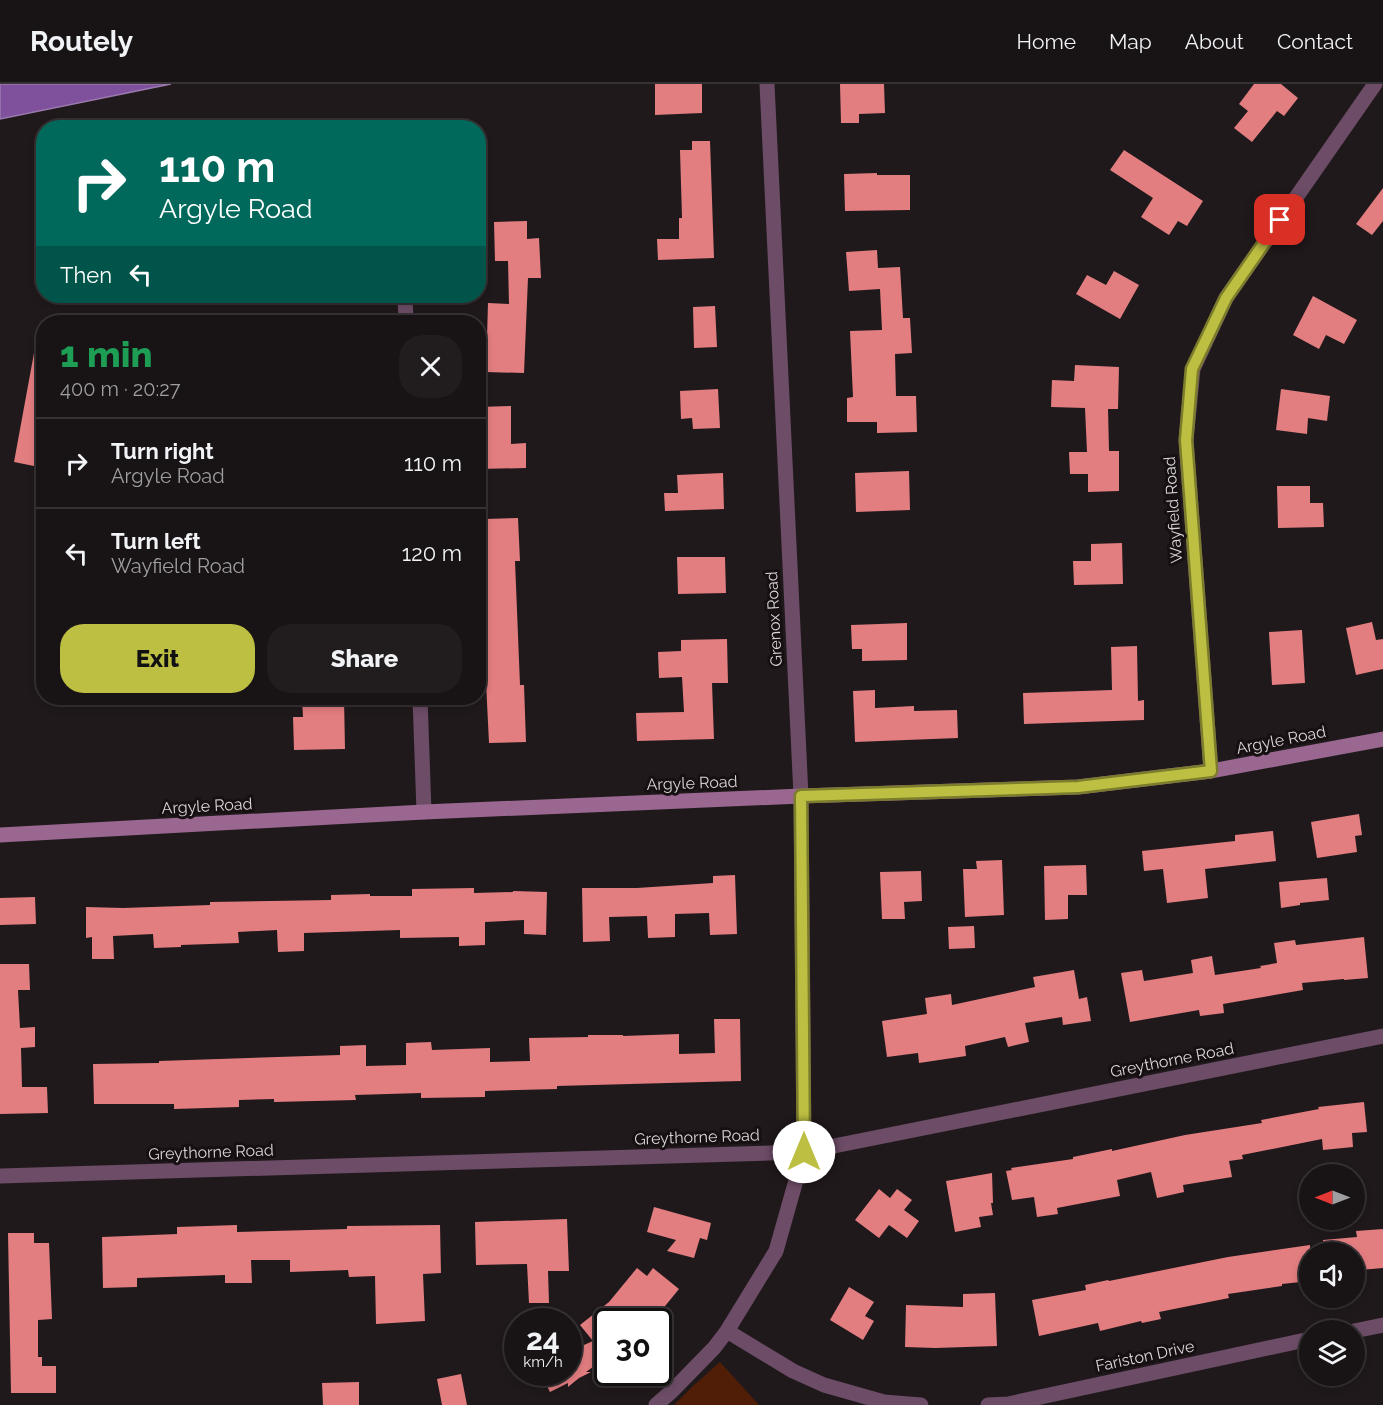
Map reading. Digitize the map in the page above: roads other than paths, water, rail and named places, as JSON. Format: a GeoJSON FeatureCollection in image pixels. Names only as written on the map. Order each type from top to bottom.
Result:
{"type":"FeatureCollection","features":[{"type":"Feature","properties":{"kind":"street","name":"Grenox Road"},"geometry":{"type":"LineString","coordinates":[[656,1405],[714,1348],[776,1251],[804,1152],[801,796],[767,84]]}},
{"type":"Feature","properties":{"kind":"street","name":"Wayfield Road"},"geometry":{"type":"LineString","coordinates":[[1211,771],[1186,440],[1192,369],[1226,298],[1375,84]]}},
{"type":"Feature","properties":{"kind":"street"},"geometry":{"type":"LineString","coordinates":[[420,705],[424,812]]}},
{"type":"Feature","properties":{"kind":"street","name":"Argyle Road"},"geometry":{"type":"LineString","coordinates":[[0,835],[424,812],[1078,787],[1211,771],[1383,740]]}},
{"type":"Feature","properties":{"kind":"street","name":"Greythorne Road"},"geometry":{"type":"LineString","coordinates":[[0,1176],[804,1152],[1383,1036]]}},
{"type":"Feature","properties":{"kind":"street"},"geometry":{"type":"LineString","coordinates":[[1365,1329],[1383,1325]]}},
{"type":"Feature","properties":{"kind":"street"},"geometry":{"type":"LineString","coordinates":[[727,1331],[793,1371],[824,1385],[884,1402],[921,1405]]}},
{"type":"Feature","properties":{"kind":"street","name":"Fariston Drive"},"geometry":{"type":"LineString","coordinates":[[988,1405],[1008,1404],[1299,1341]]}}]}
